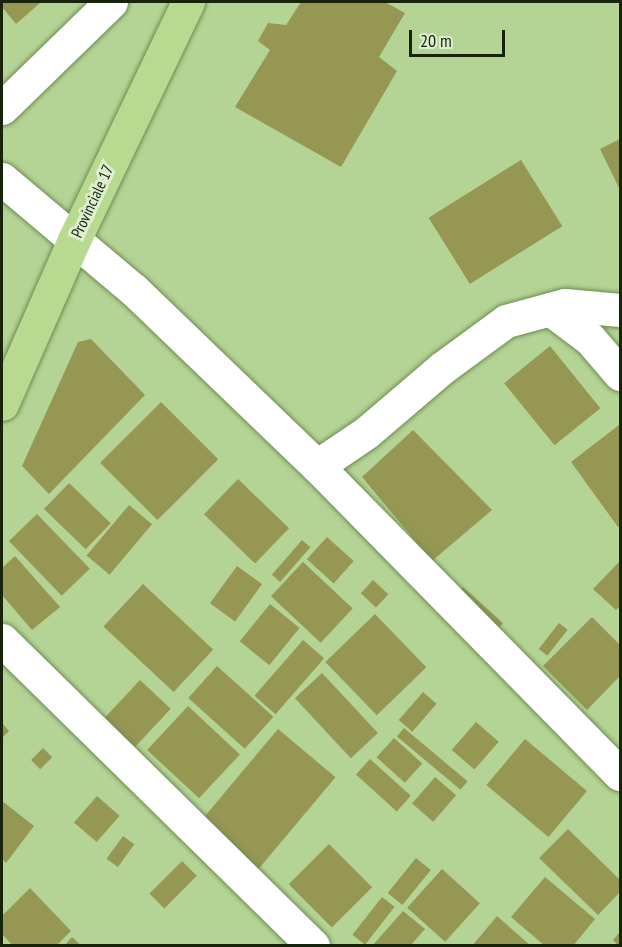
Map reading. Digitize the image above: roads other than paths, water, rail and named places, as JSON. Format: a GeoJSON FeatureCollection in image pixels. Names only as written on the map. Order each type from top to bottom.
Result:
{"type":"FeatureCollection","features":[{"type":"Feature","properties":{"kind":"main road","name":"Provinciale 17"},"geometry":{"type":"LineString","coordinates":[[2,404],[74,240],[188,2]]}},
{"type":"Feature","properties":{"kind":"street"},"geometry":{"type":"LineString","coordinates":[[2,108],[111,2]]}},
{"type":"Feature","properties":{"kind":"street"},"geometry":{"type":"LineString","coordinates":[[2,179],[134,290],[317,466],[621,774]]}},
{"type":"Feature","properties":{"kind":"street"},"geometry":{"type":"LineString","coordinates":[[317,466],[367,432],[442,368],[506,321],[565,305],[621,310]]}},
{"type":"Feature","properties":{"kind":"street"},"geometry":{"type":"LineString","coordinates":[[550,309],[590,339],[621,374]]}},
{"type":"Feature","properties":{"kind":"street"},"geometry":{"type":"LineString","coordinates":[[2,640],[313,945]]}}]}
